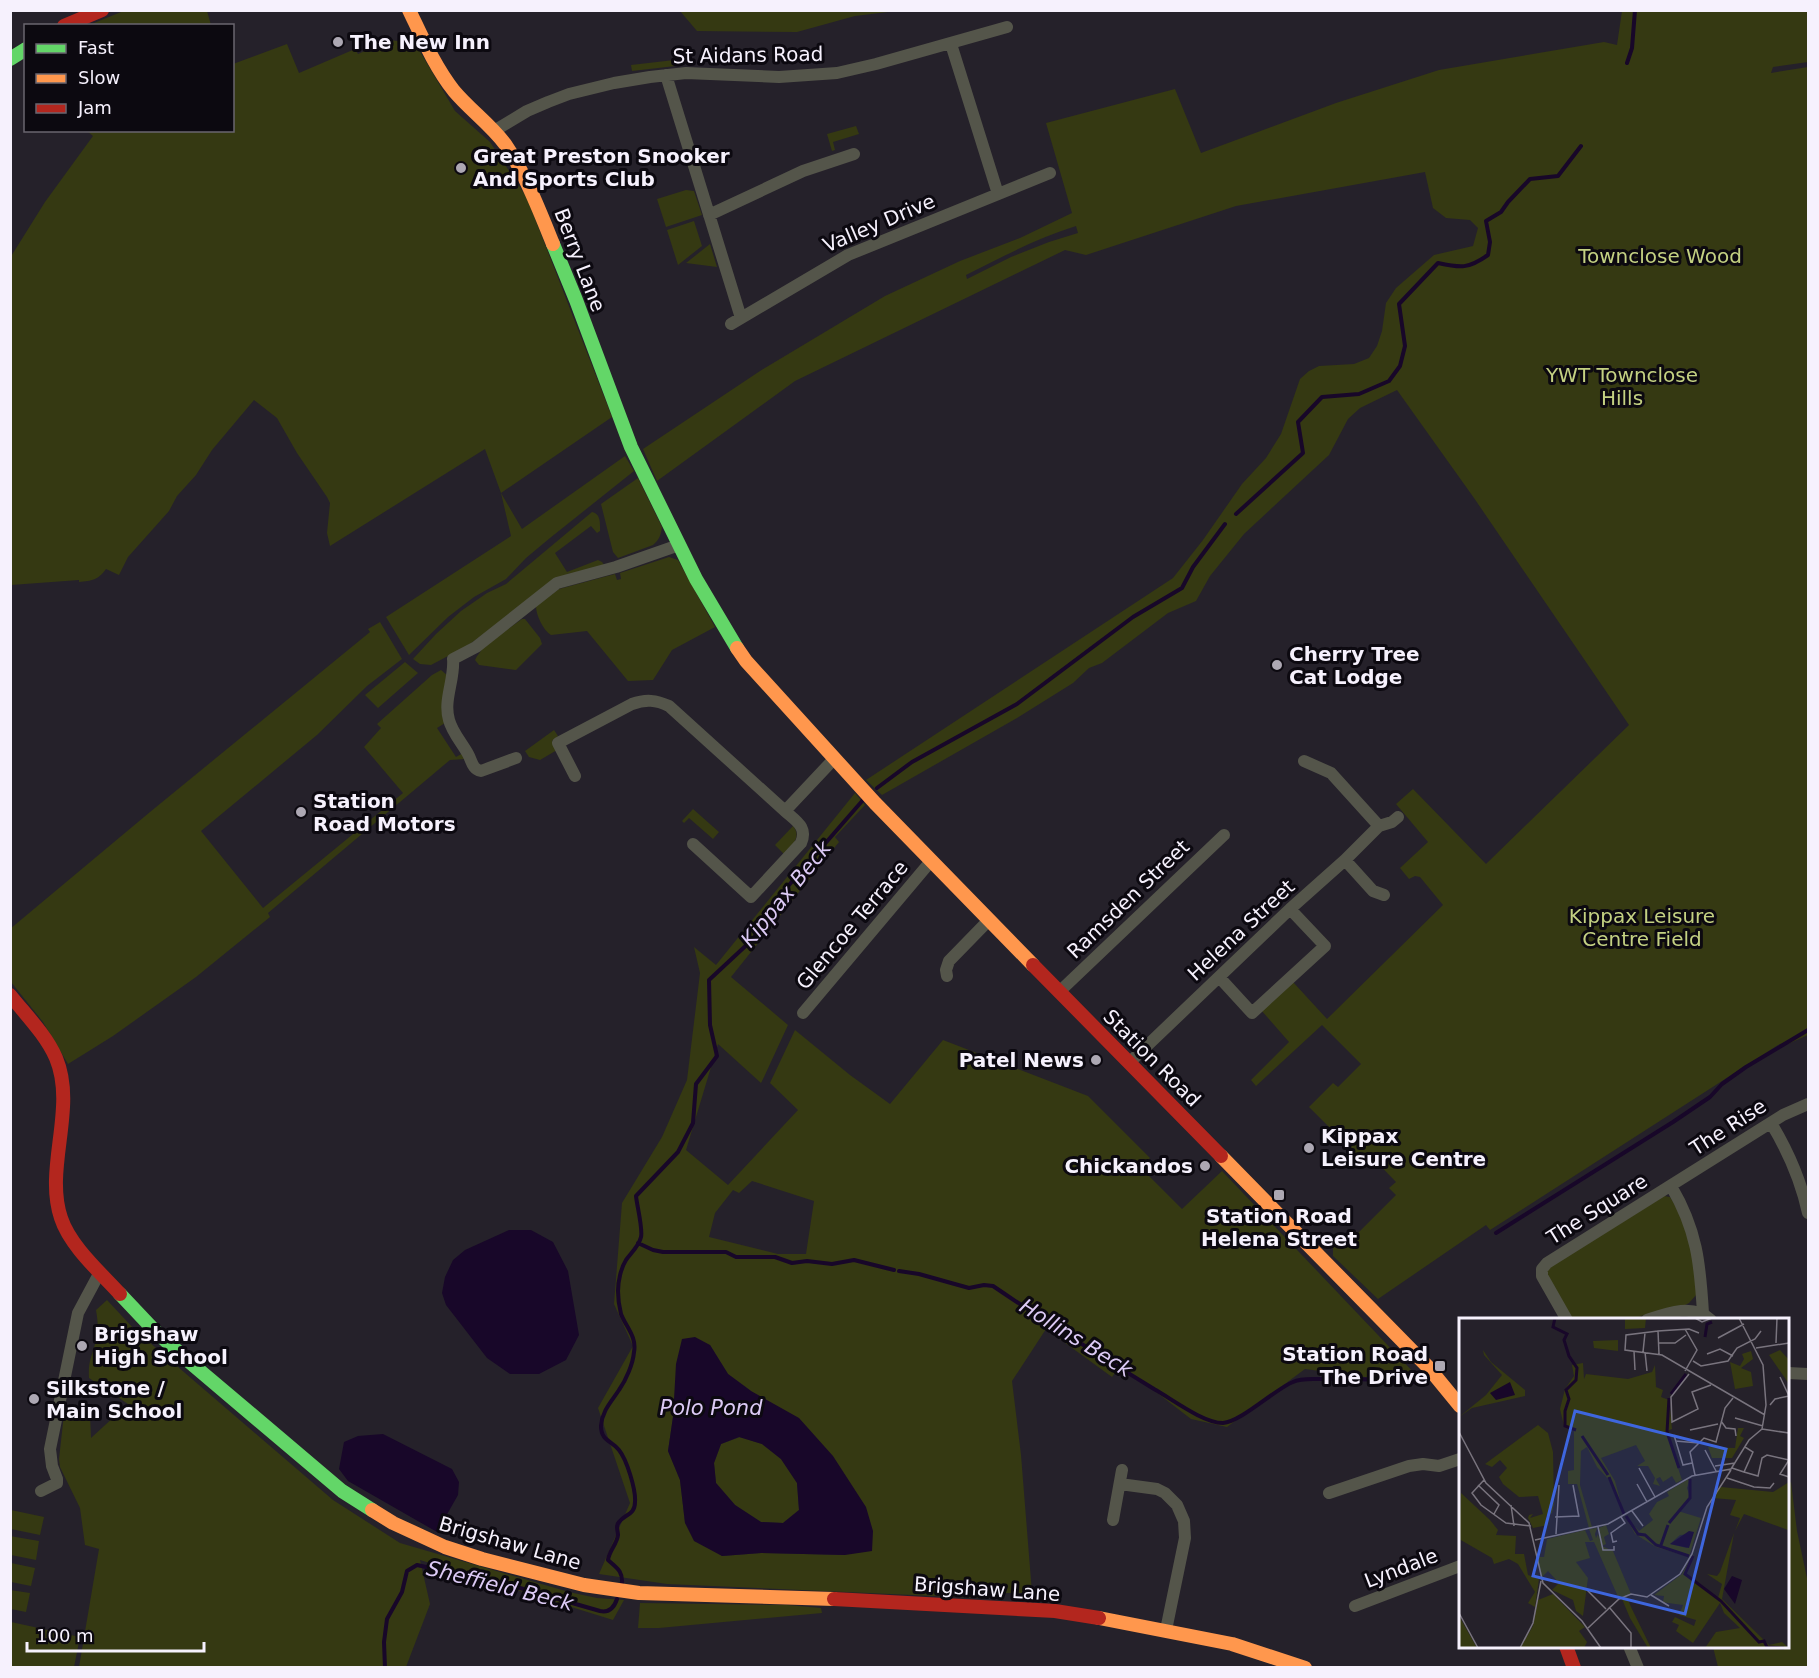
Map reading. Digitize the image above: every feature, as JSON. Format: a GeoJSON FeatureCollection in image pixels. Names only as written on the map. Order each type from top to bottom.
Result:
{"type":"FeatureCollection","features":[{"type":"Feature","properties":{"kind":"street"},"geometry":{"type":"LineString","coordinates":[[69,24],[102,10]]}},
{"type":"Feature","properties":{"kind":"street","name":"Berry Lane"},"geometry":{"type":"LineString","coordinates":[[409,10],[446,80],[505,145],[538,206],[631,447],[679,545],[718,616],[746,661],[815,738]]}},
{"type":"Feature","properties":{"kind":"street","name":"St Aidans Road"},"geometry":{"type":"LineString","coordinates":[[494,131],[527,111],[569,94],[614,83],[666,75],[779,77],[837,73],[1007,27]]}},
{"type":"Feature","properties":{"kind":"street"},"geometry":{"type":"LineString","coordinates":[[951,44],[998,194]]}},
{"type":"Feature","properties":{"kind":"street"},"geometry":{"type":"LineString","coordinates":[[10,59],[24,50]]}},
{"type":"Feature","properties":{"kind":"street"},"geometry":{"type":"LineString","coordinates":[[666,75],[709,215],[803,171],[854,154]]}},
{"type":"Feature","properties":{"kind":"street","name":"Valley Drive"},"geometry":{"type":"LineString","coordinates":[[709,215],[736,321],[848,255],[1050,173]]}},
{"type":"Feature","properties":{"kind":"street"},"geometry":{"type":"LineString","coordinates":[[516,758],[481,771],[474,767],[448,718],[454,669],[453,659],[476,647],[557,583],[616,567],[679,545]]}},
{"type":"Feature","properties":{"kind":"street"},"geometry":{"type":"LineString","coordinates":[[575,776],[558,743],[632,704],[651,700],[669,706],[803,829],[801,843],[751,897],[693,844]]}},
{"type":"Feature","properties":{"kind":"street","name":"Station Road"},"geometry":{"type":"LineString","coordinates":[[815,738],[1059,992],[1372,1308],[1434,1373],[1459,1404]]}},
{"type":"Feature","properties":{"kind":"street"},"geometry":{"type":"LineString","coordinates":[[785,811],[834,759]]}},
{"type":"Feature","properties":{"kind":"street"},"geometry":{"type":"LineString","coordinates":[[1304,761],[1337,778],[1379,825],[1392,822],[1398,817]]}},
{"type":"Feature","properties":{"kind":"street","name":"Helena Street"},"geometry":{"type":"LineString","coordinates":[[1130,1062],[1290,909],[1345,860],[1379,825]]}},
{"type":"Feature","properties":{"kind":"street","name":"Ramsden Street"},"geometry":{"type":"LineString","coordinates":[[1059,992],[1224,834]]}},
{"type":"Feature","properties":{"kind":"street"},"geometry":{"type":"LineString","coordinates":[[1345,860],[1373,891],[1384,895]]}},
{"type":"Feature","properties":{"kind":"street","name":"Glencoe Terrace"},"geometry":{"type":"LineString","coordinates":[[803,1013],[931,861]]}},
{"type":"Feature","properties":{"kind":"street"},"geometry":{"type":"LineString","coordinates":[[1219,977],[1252,1013],[1325,946],[1290,909]]}},
{"type":"Feature","properties":{"kind":"street"},"geometry":{"type":"LineString","coordinates":[[947,976],[949,961],[989,920]]}},
{"type":"Feature","properties":{"kind":"street","name":"Brigshaw Lane"},"geometry":{"type":"LineString","coordinates":[[10,995],[51,1048],[62,1082],[63,1103],[56,1191],[61,1218],[71,1238],[154,1330],[186,1359],[342,1491],[393,1523],[445,1547],[584,1585],[639,1593],[795,1597],[1055,1611],[1232,1644],[1305,1668]]}},
{"type":"Feature","properties":{"kind":"street","name":"The Rise"},"geometry":{"type":"LineString","coordinates":[[1671,1186],[1783,1115],[1809,1104]]}},
{"type":"Feature","properties":{"kind":"street"},"geometry":{"type":"LineString","coordinates":[[1771,1123],[1791,1160],[1809,1213]]}},
{"type":"Feature","properties":{"kind":"street","name":"The Square"},"geometry":{"type":"LineString","coordinates":[[1566,1318],[1543,1280],[1541,1273],[1544,1266],[1671,1186],[1683,1206],[1694,1236],[1707,1316]]}},
{"type":"Feature","properties":{"kind":"street"},"geometry":{"type":"LineString","coordinates":[[41,1491],[57,1483],[50,1449],[78,1313],[100,1272]]}},
{"type":"Feature","properties":{"kind":"street"},"geometry":{"type":"LineString","coordinates":[[1655,1318],[1686,1310],[1707,1316]]}},
{"type":"Feature","properties":{"kind":"street"},"geometry":{"type":"LineString","coordinates":[[1789,1373],[1808,1370]]}},
{"type":"Feature","properties":{"kind":"street"},"geometry":{"type":"LineString","coordinates":[[1329,1493],[1409,1466],[1423,1464],[1439,1466],[1459,1460]]}},
{"type":"Feature","properties":{"kind":"street"},"geometry":{"type":"LineString","coordinates":[[1113,1520],[1122,1470]]}},
{"type":"Feature","properties":{"kind":"street"},"geometry":{"type":"LineString","coordinates":[[1120,1484],[1157,1489],[1165,1493],[1177,1505],[1184,1521],[1185,1538],[1166,1630]]}},
{"type":"Feature","properties":{"kind":"street","name":"Lyndale"},"geometry":{"type":"LineString","coordinates":[[1355,1606],[1459,1567]]}},
{"type":"Feature","properties":{"kind":"street"},"geometry":{"type":"LineString","coordinates":[[1566,1648],[1574,1668]]}},
{"type":"Feature","properties":{"kind":"street"},"geometry":{"type":"LineString","coordinates":[[1629,1648],[1638,1668]]}},
{"type":"Feature","properties":{"kind":"green space"},"geometry":{"type":"Polygon","coordinates":[[[126,10],[207,11],[211,24],[91,24],[126,10]]]}},
{"type":"Feature","properties":{"kind":"green space"},"geometry":{"type":"Polygon","coordinates":[[[680,11],[896,11],[855,16],[797,32],[697,31],[680,11]]]}},
{"type":"Feature","properties":{"kind":"green space"},"geometry":{"type":"Polygon","coordinates":[[[1622,11],[1808,11],[1808,62],[1773,67],[1771,73],[1808,67],[1808,1035],[1788,1044],[1786,1042],[1778,1045],[1490,1230],[1486,1225],[1378,1299],[1333,1256],[1333,1248],[1343,1236],[1349,1242],[1396,1195],[1389,1188],[1396,1182],[1368,1153],[1361,1159],[1309,1107],[1333,1083],[1338,1087],[1361,1064],[1322,1025],[1256,1086],[1251,1080],[1289,1042],[1261,1010],[1293,982],[1327,1019],[1443,905],[1420,877],[1415,876],[1409,879],[1400,868],[1428,842],[1396,804],[1413,789],[1486,864],[1629,725],[1474,498],[1397,390],[1360,408],[1348,419],[1329,455],[1244,534],[1210,576],[1196,601],[1168,613],[1102,663],[1089,668],[1073,683],[1017,718],[882,795],[866,780],[1173,578],[1242,484],[1266,458],[1281,434],[1300,379],[1319,366],[1354,364],[1369,358],[1377,346],[1382,331],[1386,303],[1396,288],[1434,255],[1473,246],[1478,228],[1470,220],[1446,218],[1433,208],[1425,172],[1236,206],[1086,255],[1065,250],[795,381],[657,481],[643,449],[760,371],[885,296],[1072,213],[1046,123],[1175,89],[1201,153],[1336,103],[1439,70],[1604,42],[1617,45],[1622,11]],[[1076,226],[1047,236],[966,275],[967,279],[1011,257],[1078,233],[1076,226]]]}},
{"type":"Feature","properties":{"kind":"green space"},"geometry":{"type":"Polygon","coordinates":[[[389,40],[415,43],[455,111],[490,142],[527,198],[612,417],[501,493],[485,449],[330,546],[327,533],[330,503],[327,497],[297,453],[277,418],[254,400],[212,450],[196,475],[177,496],[169,511],[128,557],[119,575],[106,569],[97,578],[88,581],[11,585],[10,258],[45,202],[93,136],[88,132],[234,132],[234,64],[287,44],[299,73],[355,49],[358,54],[389,40]]]}},
{"type":"Feature","properties":{"kind":"green space"},"geometry":{"type":"Polygon","coordinates":[[[683,59],[684,65],[632,71],[631,65],[683,59]]]}},
{"type":"Feature","properties":{"kind":"green space"},"geometry":{"type":"Polygon","coordinates":[[[856,126],[859,134],[833,142],[835,150],[832,151],[827,134],[856,126]]]}},
{"type":"Feature","properties":{"kind":"green space"},"geometry":{"type":"Polygon","coordinates":[[[686,190],[694,191],[702,215],[666,227],[657,199],[686,190]]]}},
{"type":"Feature","properties":{"kind":"green space"},"geometry":{"type":"Polygon","coordinates":[[[694,221],[702,246],[678,265],[667,230],[694,221]]]}},
{"type":"Feature","properties":{"kind":"green space"},"geometry":{"type":"Polygon","coordinates":[[[710,244],[717,267],[686,263],[710,244]]]}},
{"type":"Feature","properties":{"kind":"green space"},"geometry":{"type":"Polygon","coordinates":[[[625,456],[634,471],[526,558],[506,579],[474,597],[448,617],[409,655],[386,617],[511,536],[501,493],[522,529],[625,456]]]}},
{"type":"Feature","properties":{"kind":"green space"},"geometry":{"type":"Polygon","coordinates":[[[638,478],[662,527],[661,532],[653,545],[618,558],[613,552],[601,504],[638,478]]]}},
{"type":"Feature","properties":{"kind":"green space"},"geometry":{"type":"Polygon","coordinates":[[[592,512],[598,517],[600,531],[597,533],[591,526],[555,553],[567,572],[598,560],[605,566],[568,574],[467,646],[431,665],[420,664],[413,659],[461,611],[487,593],[506,584],[592,512]]]}},
{"type":"Feature","properties":{"kind":"green space"},"geometry":{"type":"Polygon","coordinates":[[[669,557],[678,560],[715,627],[672,650],[653,680],[628,681],[587,631],[551,635],[540,622],[536,606],[559,589],[615,574],[617,580],[621,579],[620,573],[669,557]]]}},
{"type":"Feature","properties":{"kind":"green space"},"geometry":{"type":"Polygon","coordinates":[[[525,619],[542,644],[516,670],[479,665],[475,660],[483,647],[525,619]]]}},
{"type":"Feature","properties":{"kind":"green space"},"geometry":{"type":"Polygon","coordinates":[[[380,622],[402,659],[367,686],[317,735],[201,831],[263,908],[403,793],[364,747],[381,728],[377,724],[432,675],[441,670],[448,676],[445,723],[437,728],[456,757],[463,753],[465,759],[450,760],[268,913],[270,917],[196,977],[113,1036],[68,1064],[43,1022],[11,982],[10,929],[370,632],[368,629],[380,622]]]}},
{"type":"Feature","properties":{"kind":"green space"},"geometry":{"type":"Polygon","coordinates":[[[405,662],[418,673],[378,708],[365,695],[405,662]]]}},
{"type":"Feature","properties":{"kind":"green space"},"geometry":{"type":"Polygon","coordinates":[[[554,730],[558,736],[552,741],[557,750],[540,760],[529,757],[525,751],[554,730]]]}},
{"type":"Feature","properties":{"kind":"green space"},"geometry":{"type":"Polygon","coordinates":[[[855,793],[865,805],[835,837],[839,842],[731,977],[788,1025],[764,1077],[761,1083],[718,1044],[686,1150],[728,1185],[798,1110],[770,1083],[795,1030],[890,1104],[943,1040],[1088,1096],[1150,1158],[1140,1167],[1182,1209],[1222,1171],[1417,1376],[1410,1383],[1305,1369],[1227,1427],[1191,1419],[1121,1365],[1112,1377],[1046,1329],[1012,1381],[1021,1455],[1032,1593],[1006,1593],[979,1598],[667,1584],[599,1574],[630,1503],[598,1408],[633,1346],[614,1304],[622,1203],[662,1137],[687,1080],[700,973],[694,947],[716,965],[855,793]],[[752,1181],[739,1193],[733,1190],[715,1213],[709,1237],[778,1254],[806,1254],[814,1201],[752,1181]],[[710,1345],[673,1417],[668,1451],[680,1480],[685,1523],[722,1556],[761,1553],[845,1555],[751,1391],[728,1374],[710,1345]]]}},
{"type":"Feature","properties":{"kind":"green space"},"geometry":{"type":"Polygon","coordinates":[[[693,809],[719,832],[713,839],[689,818],[684,823],[682,821],[693,809]]]}},
{"type":"Feature","properties":{"kind":"green space"},"geometry":{"type":"Polygon","coordinates":[[[793,826],[797,834],[793,844],[784,854],[775,845],[793,826]]]}},
{"type":"Feature","properties":{"kind":"green space"},"geometry":{"type":"Polygon","coordinates":[[[1664,1196],[1670,1197],[1687,1232],[1697,1294],[1683,1306],[1636,1318],[1572,1318],[1547,1278],[1547,1269],[1664,1196]]]}},
{"type":"Feature","properties":{"kind":"green space","name":"Brigshaw High School"},"geometry":{"type":"Polygon","coordinates":[[[107,1300],[135,1330],[333,1500],[400,1543],[569,1592],[597,1598],[624,1600],[613,1620],[420,1560],[430,1604],[406,1667],[79,1667],[99,1549],[85,1545],[80,1508],[60,1467],[59,1459],[64,1414],[90,1414],[91,1438],[128,1404],[89,1378],[89,1364],[98,1332],[96,1310],[107,1300]]]}},
{"type":"Feature","properties":{"kind":"green space"},"geometry":{"type":"Polygon","coordinates":[[[740,1437],[762,1444],[781,1459],[797,1483],[799,1510],[783,1523],[761,1522],[735,1505],[716,1483],[714,1463],[721,1444],[740,1437]]]}},
{"type":"Feature","properties":{"kind":"green space"},"geometry":{"type":"Polygon","coordinates":[[[1791,1482],[1797,1531],[1808,1583],[1808,1667],[1718,1667],[1713,1648],[1789,1648],[1789,1483],[1791,1482]]]}},
{"type":"Feature","properties":{"kind":"green space"},"geometry":{"type":"Polygon","coordinates":[[[11,1510],[44,1517],[40,1535],[11,1529],[11,1510]]]}},
{"type":"Feature","properties":{"kind":"green space"},"geometry":{"type":"Polygon","coordinates":[[[10,1536],[39,1541],[36,1560],[11,1555],[10,1536]]]}},
{"type":"Feature","properties":{"kind":"green space"},"geometry":{"type":"Polygon","coordinates":[[[11,1563],[35,1568],[31,1586],[11,1582],[11,1563]]]}},
{"type":"Feature","properties":{"kind":"green space"},"geometry":{"type":"Polygon","coordinates":[[[10,1590],[30,1593],[26,1612],[11,1609],[10,1590]]]}},
{"type":"Feature","properties":{"kind":"green space"},"geometry":{"type":"Polygon","coordinates":[[[640,1603],[787,1605],[821,1608],[822,1613],[638,1628],[640,1603]]]}},
{"type":"Feature","properties":{"kind":"green space"},"geometry":{"type":"Polygon","coordinates":[[[11,1622],[80,1637],[74,1667],[11,1667],[11,1622]]]}},
{"type":"Feature","properties":{"kind":"water"},"geometry":{"type":"Polygon","coordinates":[[[509,1230],[531,1230],[553,1242],[568,1271],[579,1335],[566,1360],[539,1374],[510,1374],[487,1358],[446,1305],[442,1293],[445,1277],[453,1260],[465,1250],[509,1230]]]}},
{"type":"Feature","properties":{"kind":"water","name":"Polo Pond"},"geometry":{"type":"Polygon","coordinates":[[[695,1337],[710,1345],[728,1374],[751,1391],[799,1418],[833,1456],[866,1507],[873,1531],[872,1551],[845,1555],[761,1553],[722,1556],[694,1541],[685,1523],[680,1480],[668,1451],[673,1417],[676,1364],[682,1339],[695,1337]],[[739,1437],[721,1444],[714,1463],[716,1483],[735,1505],[761,1522],[783,1523],[799,1510],[797,1483],[781,1459],[762,1444],[739,1437]]]}},
{"type":"Feature","properties":{"kind":"water"},"geometry":{"type":"Polygon","coordinates":[[[383,1434],[452,1469],[459,1482],[458,1495],[437,1532],[348,1481],[339,1469],[344,1442],[358,1436],[383,1434]]]}},
{"type":"Feature","properties":{"kind":"waterway","name":"Kippax Beck"},"geometry":{"type":"LineString","coordinates":[[1627,63],[1632,48],[1635,10]]}},
{"type":"Feature","properties":{"kind":"waterway","name":"Kippax Beck"},"geometry":{"type":"LineString","coordinates":[[1236,514],[1303,453],[1298,422],[1322,397],[1359,394],[1389,381],[1400,366],[1405,346],[1399,304],[1438,263],[1464,266],[1475,263],[1488,255],[1490,242],[1486,221],[1501,212],[1530,179],[1558,176],[1581,146]]}},
{"type":"Feature","properties":{"kind":"waterway","name":"Kippax Beck"},"geometry":{"type":"LineString","coordinates":[[877,788],[912,762],[1017,704],[1133,617],[1182,588],[1193,567],[1225,524]]}},
{"type":"Feature","properties":{"kind":"waterway","name":"Kippax Beck"},"geometry":{"type":"LineString","coordinates":[[622,1584],[620,1573],[608,1560],[618,1535],[617,1525],[635,1506],[635,1497],[625,1461],[619,1450],[605,1438],[601,1426],[605,1411],[631,1367],[635,1347],[621,1314],[618,1291],[623,1267],[641,1237],[636,1196],[678,1152],[693,1123],[696,1084],[717,1056],[710,1025],[709,980],[753,939],[789,885],[863,800]]}},
{"type":"Feature","properties":{"kind":"waterway"},"geometry":{"type":"LineString","coordinates":[[1496,1233],[1673,1122],[1710,1097],[1722,1084],[1746,1067],[1808,1030]]}},
{"type":"Feature","properties":{"kind":"waterway","name":"Hollins Beck"},"geometry":{"type":"LineString","coordinates":[[638,1243],[663,1252],[726,1252],[736,1257],[775,1257],[792,1263],[807,1261],[832,1264],[854,1260],[894,1270]]}},
{"type":"Feature","properties":{"kind":"waterway","name":"Hollins Beck"},"geometry":{"type":"LineString","coordinates":[[899,1271],[919,1274],[969,1288],[993,1286],[1178,1404],[1215,1422],[1223,1423],[1239,1417],[1299,1380],[1356,1379],[1415,1382]]}},
{"type":"Feature","properties":{"kind":"waterway","name":"Sheffield Beck"},"geometry":{"type":"LineString","coordinates":[[385,1668],[384,1642],[387,1619],[402,1592],[407,1571],[417,1565],[520,1588],[600,1611],[611,1609],[617,1599]]}},
{"type":"Feature","properties":{"kind":"traffic: fast"},"geometry":{"type":"LineString","coordinates":[[10,59],[24,50]]}},
{"type":"Feature","properties":{"kind":"traffic: fast"},"geometry":{"type":"LineString","coordinates":[[553,244],[631,447],[696,579],[737,648]]}},
{"type":"Feature","properties":{"kind":"traffic: fast"},"geometry":{"type":"LineString","coordinates":[[120,1294],[186,1359],[342,1491],[372,1510]]}},
{"type":"Feature","properties":{"kind":"traffic: slow"},"geometry":{"type":"LineString","coordinates":[[409,10],[429,52],[447,82],[499,137],[512,155],[532,193],[553,244]]}},
{"type":"Feature","properties":{"kind":"traffic: slow"},"geometry":{"type":"LineString","coordinates":[[737,648],[746,661],[875,803],[1033,965]]}},
{"type":"Feature","properties":{"kind":"traffic: slow"},"geometry":{"type":"LineString","coordinates":[[1221,1156],[1428,1367],[1459,1405]]}},
{"type":"Feature","properties":{"kind":"traffic: slow"},"geometry":{"type":"LineString","coordinates":[[372,1510],[393,1523],[445,1547],[482,1559],[584,1585],[639,1593],[834,1599]]}},
{"type":"Feature","properties":{"kind":"traffic: slow"},"geometry":{"type":"LineString","coordinates":[[1099,1618],[1232,1644],[1305,1668]]}},
{"type":"Feature","properties":{"kind":"traffic: jam"},"geometry":{"type":"LineString","coordinates":[[69,24],[102,10]]}},
{"type":"Feature","properties":{"kind":"traffic: jam"},"geometry":{"type":"LineString","coordinates":[[1033,965],[1221,1156]]}},
{"type":"Feature","properties":{"kind":"traffic: jam"},"geometry":{"type":"LineString","coordinates":[[10,995],[47,1041],[62,1077],[62,1117],[56,1179],[61,1218],[71,1239],[120,1294]]}},
{"type":"Feature","properties":{"kind":"traffic: jam"},"geometry":{"type":"LineString","coordinates":[[834,1599],[1055,1611],[1099,1618]]}},
{"type":"Feature","properties":{"kind":"traffic: jam"},"geometry":{"type":"LineString","coordinates":[[1567,1648],[1574,1668]]}},
{"type":"Feature","properties":{"kind":"place","name":"The New Inn"},"geometry":{"type":"Point","coordinates":[338,42]}},
{"type":"Feature","properties":{"kind":"place","name":"Great Preston Snooker And Sports Club"},"geometry":{"type":"Point","coordinates":[461,168]}},
{"type":"Feature","properties":{"kind":"place","name":"Cherry Tree Cat Lodge"},"geometry":{"type":"Point","coordinates":[1277,665]}},
{"type":"Feature","properties":{"kind":"place","name":"Station Road Motors"},"geometry":{"type":"Point","coordinates":[301,812]}},
{"type":"Feature","properties":{"kind":"place","name":"Patel News"},"geometry":{"type":"Point","coordinates":[1096,1060]}},
{"type":"Feature","properties":{"kind":"place","name":"Kippax Leisure Centre"},"geometry":{"type":"Point","coordinates":[1309,1148]}},
{"type":"Feature","properties":{"kind":"place","name":"Chickandos"},"geometry":{"type":"Point","coordinates":[1205,1166]}},
{"type":"Feature","properties":{"kind":"place","name":"Station Road Helena Street"},"geometry":{"type":"Point","coordinates":[1279,1195]}},
{"type":"Feature","properties":{"kind":"place","name":"Brigshaw High School"},"geometry":{"type":"Point","coordinates":[82,1346]}},
{"type":"Feature","properties":{"kind":"place","name":"Station Road The Drive"},"geometry":{"type":"Point","coordinates":[1440,1366]}},
{"type":"Feature","properties":{"kind":"place","name":"Silkstone / Main School"},"geometry":{"type":"Point","coordinates":[34,1399]}},
{"type":"Feature","properties":{"kind":"park label","name":"Townclose Wood"},"geometry":{"type":"Point","coordinates":[1660,256]}},
{"type":"Feature","properties":{"kind":"park label","name":"YWT Townclose Hills"},"geometry":{"type":"Point","coordinates":[1622,386]}},
{"type":"Feature","properties":{"kind":"park label","name":"Kippax Leisure Centre Field"},"geometry":{"type":"Point","coordinates":[1642,928]}}]}
